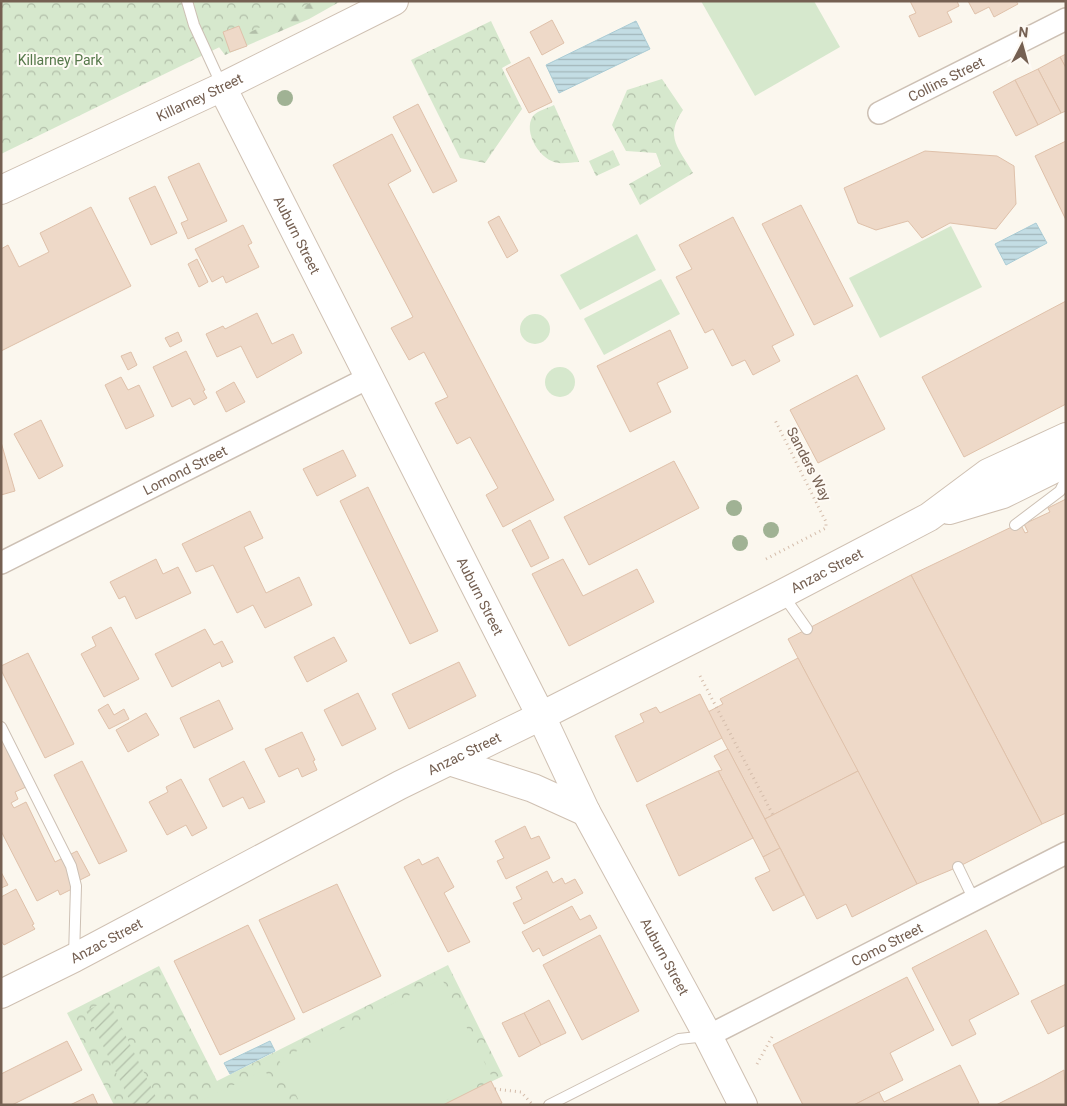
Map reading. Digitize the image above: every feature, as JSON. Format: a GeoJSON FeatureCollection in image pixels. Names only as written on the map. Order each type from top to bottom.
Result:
{"type":"FeatureCollection","features":[{"type":"Feature","properties":{"kind":"main road","name":"Killarney Street"},"geometry":{"type":"LineString","coordinates":[[1,190],[222,87],[394,1]]}},
{"type":"Feature","properties":{"kind":"main road","name":"Auburn Street"},"geometry":{"type":"LineString","coordinates":[[222,87],[541,716],[586,812],[708,1036],[743,1105]]}},
{"type":"Feature","properties":{"kind":"main road","name":"Anzac Street"},"geometry":{"type":"LineString","coordinates":[[1,994],[74,958],[391,789],[541,716],[782,594],[929,517],[988,473],[1066,437]]}},
{"type":"Feature","properties":{"kind":"main road","name":"Anzac Street"},"geometry":{"type":"LineString","coordinates":[[929,517],[1003,494],[1066,463]]}},
{"type":"Feature","properties":{"kind":"main road"},"geometry":{"type":"LineString","coordinates":[[449,761],[533,788],[586,812]]}},
{"type":"Feature","properties":{"kind":"street","name":"Collins Street"},"geometry":{"type":"LineString","coordinates":[[879,113],[1066,19]]}},
{"type":"Feature","properties":{"kind":"street","name":"Lomond Street"},"geometry":{"type":"LineString","coordinates":[[1,563],[370,377]]}},
{"type":"Feature","properties":{"kind":"street","name":"Como Street"},"geometry":{"type":"LineString","coordinates":[[708,1036],[1066,853]]}},
{"type":"Feature","properties":{"kind":"lane"},"geometry":{"type":"LineString","coordinates":[[187,1],[194,25],[222,87]]}},
{"type":"Feature","properties":{"kind":"lane"},"geometry":{"type":"LineString","coordinates":[[1015,525],[1060,491],[1066,479]]}},
{"type":"Feature","properties":{"kind":"lane"},"geometry":{"type":"LineString","coordinates":[[782,594],[808,629]]}},
{"type":"Feature","properties":{"kind":"lane"},"geometry":{"type":"LineString","coordinates":[[1,727],[71,866],[76,886],[74,958]]}},
{"type":"Feature","properties":{"kind":"lane"},"geometry":{"type":"LineString","coordinates":[[958,867],[974,900]]}},
{"type":"Feature","properties":{"kind":"lane"},"geometry":{"type":"LineString","coordinates":[[549,1105],[679,1039],[708,1036]]}},
{"type":"Feature","properties":{"kind":"path","name":"Sanders Way"},"geometry":{"type":"LineString","coordinates":[[766,559],[826,528],[824,519],[774,418]]}},
{"type":"Feature","properties":{"kind":"path"},"geometry":{"type":"LineString","coordinates":[[700,676],[773,815]]}},
{"type":"Feature","properties":{"kind":"path"},"geometry":{"type":"LineString","coordinates":[[758,1064],[773,1035]]}},
{"type":"Feature","properties":{"kind":"path"},"geometry":{"type":"LineString","coordinates":[[495,1089],[521,1092],[532,1105]]}},
{"type":"Feature","properties":{"kind":"green space","name":"Killarney Park"},"geometry":{"type":"Polygon","coordinates":[[[1,1],[314,1],[1,154],[1,1]]]}},
{"type":"Feature","properties":{"kind":"green space"},"geometry":{"type":"Polygon","coordinates":[[[274,1],[341,1],[309,19],[225,55],[206,30],[274,1]]]}},
{"type":"Feature","properties":{"kind":"green space"},"geometry":{"type":"Polygon","coordinates":[[[701,1],[814,1],[840,47],[755,96],[701,1]]]}},
{"type":"Feature","properties":{"kind":"green space"},"geometry":{"type":"Polygon","coordinates":[[[491,21],[511,63],[502,68],[522,109],[485,163],[460,158],[411,60],[491,21]]]}},
{"type":"Feature","properties":{"kind":"green space"},"geometry":{"type":"Polygon","coordinates":[[[662,79],[683,110],[677,119],[674,135],[679,149],[693,173],[640,205],[629,184],[661,166],[656,153],[626,151],[612,125],[627,90],[662,79]]]}},
{"type":"Feature","properties":{"kind":"green space"},"geometry":{"type":"Polygon","coordinates":[[[554,105],[579,162],[561,163],[552,161],[540,152],[535,145],[530,130],[533,116],[554,105]]]}},
{"type":"Feature","properties":{"kind":"green space"},"geometry":{"type":"Polygon","coordinates":[[[613,150],[620,165],[596,176],[589,161],[613,150]]]}},
{"type":"Feature","properties":{"kind":"green space"},"geometry":{"type":"Polygon","coordinates":[[[951,226],[982,287],[880,338],[849,278],[951,226]]]}},
{"type":"Feature","properties":{"kind":"green space"},"geometry":{"type":"Polygon","coordinates":[[[637,234],[656,270],[580,310],[560,275],[637,234]]]}},
{"type":"Feature","properties":{"kind":"green space"},"geometry":{"type":"Polygon","coordinates":[[[661,279],[680,314],[604,355],[584,319],[661,279]]]}},
{"type":"Feature","properties":{"kind":"green space"},"geometry":{"type":"Polygon","coordinates":[[[535,314],[545,319],[550,329],[545,339],[535,344],[525,339],[520,329],[525,319],[535,314]]]}},
{"type":"Feature","properties":{"kind":"green space"},"geometry":{"type":"Polygon","coordinates":[[[560,367],[570,372],[575,382],[570,392],[560,397],[550,392],[545,382],[550,372],[560,367]]]}},
{"type":"Feature","properties":{"kind":"green space"},"geometry":{"type":"Polygon","coordinates":[[[448,965],[503,1076],[443,1105],[114,1105],[67,1013],[159,966],[217,1081],[448,965]]]}},
{"type":"Feature","properties":{"kind":"green space"},"geometry":{"type":"Polygon","coordinates":[[[442,979],[492,1077],[436,1105],[301,1105],[279,1060],[442,979]]]}},
{"type":"Feature","properties":{"kind":"green space"},"geometry":{"type":"Polygon","coordinates":[[[108,1000],[157,1099],[145,1105],[132,1105],[86,1011],[108,1000]]]}},
{"type":"Feature","properties":{"kind":"green space"},"geometry":{"type":"Polygon","coordinates":[[[265,1070],[282,1105],[192,1105],[265,1070]]]}},
{"type":"Feature","properties":{"kind":"water"},"geometry":{"type":"Polygon","coordinates":[[[636,21],[650,49],[559,93],[546,65],[636,21]]]}},
{"type":"Feature","properties":{"kind":"water"},"geometry":{"type":"Polygon","coordinates":[[[1036,223],[1047,243],[1006,265],[995,244],[1036,223]]]}},
{"type":"Feature","properties":{"kind":"water"},"geometry":{"type":"Polygon","coordinates":[[[270,1041],[275,1051],[230,1074],[224,1063],[270,1041]]]}},
{"type":"Feature","properties":{"kind":"building"},"geometry":{"type":"Polygon","coordinates":[[[910,1],[957,1],[959,6],[947,12],[952,22],[919,37],[909,16],[916,13],[910,1]]]}},
{"type":"Feature","properties":{"kind":"building"},"geometry":{"type":"Polygon","coordinates":[[[968,1],[1016,1],[1018,4],[994,17],[989,7],[975,14],[968,1]]]}},
{"type":"Feature","properties":{"kind":"building"},"geometry":{"type":"Polygon","coordinates":[[[552,20],[564,43],[542,55],[530,32],[552,20]]]}},
{"type":"Feature","properties":{"kind":"building"},"geometry":{"type":"Polygon","coordinates":[[[239,26],[247,46],[230,52],[223,32],[239,26]]]}},
{"type":"Feature","properties":{"kind":"building"},"geometry":{"type":"Polygon","coordinates":[[[1066,54],[1066,68],[1060,57],[1066,54]]]}},
{"type":"Feature","properties":{"kind":"building"},"geometry":{"type":"Polygon","coordinates":[[[529,57],[552,102],[529,113],[506,69],[529,57]]]}},
{"type":"Feature","properties":{"kind":"building"},"geometry":{"type":"Polygon","coordinates":[[[1060,57],[1066,68],[1066,111],[1061,113],[1038,69],[1060,57]]]}},
{"type":"Feature","properties":{"kind":"building"},"geometry":{"type":"Polygon","coordinates":[[[1038,69],[1061,113],[1038,125],[1015,80],[1038,69]]]}},
{"type":"Feature","properties":{"kind":"building"},"geometry":{"type":"Polygon","coordinates":[[[1015,80],[1038,125],[1016,136],[993,92],[1015,80]]]}},
{"type":"Feature","properties":{"kind":"building"},"geometry":{"type":"Polygon","coordinates":[[[418,104],[457,181],[433,193],[393,117],[418,104]]]}},
{"type":"Feature","properties":{"kind":"building"},"geometry":{"type":"Polygon","coordinates":[[[392,134],[411,171],[388,184],[554,500],[503,527],[486,495],[498,488],[470,437],[457,444],[435,403],[448,397],[424,352],[409,360],[391,328],[413,317],[333,165],[392,134]]]}},
{"type":"Feature","properties":{"kind":"building"},"geometry":{"type":"Polygon","coordinates":[[[1066,141],[1066,220],[1035,156],[1066,141]]]}},
{"type":"Feature","properties":{"kind":"building"},"geometry":{"type":"Polygon","coordinates":[[[925,151],[997,156],[1014,166],[1016,204],[996,229],[950,223],[922,238],[908,221],[876,230],[858,223],[844,188],[925,151]]]}},
{"type":"Feature","properties":{"kind":"building"},"geometry":{"type":"Polygon","coordinates":[[[199,163],[227,221],[188,239],[181,223],[188,220],[168,177],[199,163]]]}},
{"type":"Feature","properties":{"kind":"building"},"geometry":{"type":"Polygon","coordinates":[[[155,186],[177,233],[151,245],[129,198],[155,186]]]}},
{"type":"Feature","properties":{"kind":"building"},"geometry":{"type":"Polygon","coordinates":[[[801,205],[853,306],[814,325],[762,224],[801,205]]]}},
{"type":"Feature","properties":{"kind":"building"},"geometry":{"type":"Polygon","coordinates":[[[91,207],[131,286],[1,351],[1,249],[8,245],[19,267],[49,252],[40,233],[91,207]]]}},
{"type":"Feature","properties":{"kind":"building"},"geometry":{"type":"Polygon","coordinates":[[[499,216],[518,251],[507,258],[488,222],[499,216]]]}},
{"type":"Feature","properties":{"kind":"building"},"geometry":{"type":"Polygon","coordinates":[[[733,217],[794,335],[772,346],[780,361],[753,375],[745,360],[732,366],[713,329],[705,333],[676,277],[692,269],[679,245],[733,217]]]}},
{"type":"Feature","properties":{"kind":"building"},"geometry":{"type":"Polygon","coordinates":[[[243,225],[252,243],[248,245],[259,267],[226,283],[223,276],[212,282],[195,249],[243,225]]]}},
{"type":"Feature","properties":{"kind":"building"},"geometry":{"type":"Polygon","coordinates":[[[197,259],[208,282],[199,287],[188,264],[197,259]]]}},
{"type":"Feature","properties":{"kind":"building"},"geometry":{"type":"Polygon","coordinates":[[[1066,301],[1066,404],[964,457],[922,377],[1066,301]]]}},
{"type":"Feature","properties":{"kind":"building"},"geometry":{"type":"Polygon","coordinates":[[[257,313],[272,344],[293,334],[302,353],[257,378],[241,346],[217,357],[206,334],[223,326],[225,329],[257,313]]]}},
{"type":"Feature","properties":{"kind":"building"},"geometry":{"type":"Polygon","coordinates":[[[670,330],[688,368],[657,383],[671,412],[630,432],[597,366],[670,330]]]}},
{"type":"Feature","properties":{"kind":"building"},"geometry":{"type":"Polygon","coordinates":[[[178,332],[182,341],[170,347],[165,338],[178,332]]]}},
{"type":"Feature","properties":{"kind":"building"},"geometry":{"type":"Polygon","coordinates":[[[186,351],[207,398],[194,405],[190,398],[172,407],[153,367],[186,351]]]}},
{"type":"Feature","properties":{"kind":"building"},"geometry":{"type":"Polygon","coordinates":[[[131,352],[137,365],[128,370],[121,356],[131,352]]]}},
{"type":"Feature","properties":{"kind":"building"},"geometry":{"type":"Polygon","coordinates":[[[857,375],[885,429],[818,463],[790,410],[857,375]]]}},
{"type":"Feature","properties":{"kind":"building"},"geometry":{"type":"Polygon","coordinates":[[[121,377],[128,390],[139,385],[154,416],[126,429],[105,385],[121,377]]]}},
{"type":"Feature","properties":{"kind":"building"},"geometry":{"type":"Polygon","coordinates":[[[234,382],[245,402],[226,412],[216,392],[234,382]]]}},
{"type":"Feature","properties":{"kind":"building"},"geometry":{"type":"Polygon","coordinates":[[[41,420],[63,466],[39,479],[14,434],[41,420]]]}},
{"type":"Feature","properties":{"kind":"building"},"geometry":{"type":"Polygon","coordinates":[[[1,442],[15,491],[1,495],[1,442]]]}},
{"type":"Feature","properties":{"kind":"building"},"geometry":{"type":"Polygon","coordinates":[[[343,450],[356,476],[317,496],[303,469],[343,450]]]}},
{"type":"Feature","properties":{"kind":"building"},"geometry":{"type":"Polygon","coordinates":[[[674,461],[699,508],[589,565],[564,517],[674,461]]]}},
{"type":"Feature","properties":{"kind":"building"},"geometry":{"type":"Polygon","coordinates":[[[368,487],[438,631],[410,644],[340,501],[368,487]]]}},
{"type":"Feature","properties":{"kind":"building"},"geometry":{"type":"Polygon","coordinates":[[[1066,499],[1066,813],[1042,824],[911,575],[1020,523],[1025,533],[1028,532],[1024,524],[1050,512],[1048,508],[1066,499]]]}},
{"type":"Feature","properties":{"kind":"building"},"geometry":{"type":"Polygon","coordinates":[[[250,511],[263,538],[244,547],[266,593],[299,577],[312,605],[265,628],[253,605],[237,613],[213,565],[196,572],[182,544],[250,511]]]}},
{"type":"Feature","properties":{"kind":"building"},"geometry":{"type":"Polygon","coordinates":[[[530,520],[549,558],[531,567],[512,530],[530,520]]]}},
{"type":"Feature","properties":{"kind":"building"},"geometry":{"type":"Polygon","coordinates":[[[156,559],[163,574],[178,567],[191,593],[136,619],[125,596],[119,599],[110,582],[156,559]]]}},
{"type":"Feature","properties":{"kind":"building"},"geometry":{"type":"Polygon","coordinates":[[[563,559],[583,596],[637,569],[654,602],[569,646],[532,574],[563,559]]]}},
{"type":"Feature","properties":{"kind":"building"},"geometry":{"type":"Polygon","coordinates":[[[911,575],[1042,824],[958,867],[917,884],[788,639],[911,575]]]}},
{"type":"Feature","properties":{"kind":"building"},"geometry":{"type":"Polygon","coordinates":[[[111,627],[139,679],[104,697],[81,654],[96,646],[92,637],[111,627]]]}},
{"type":"Feature","properties":{"kind":"building"},"geometry":{"type":"Polygon","coordinates":[[[205,629],[214,645],[222,641],[233,662],[222,667],[220,662],[172,687],[155,654],[205,629]]]}},
{"type":"Feature","properties":{"kind":"building"},"geometry":{"type":"Polygon","coordinates":[[[334,637],[347,661],[307,682],[294,657],[334,637]]]}},
{"type":"Feature","properties":{"kind":"building"},"geometry":{"type":"Polygon","coordinates":[[[28,653],[74,744],[45,758],[1,670],[1,666],[28,653]]]}},
{"type":"Feature","properties":{"kind":"building"},"geometry":{"type":"Polygon","coordinates":[[[798,658],[858,771],[765,819],[708,712],[723,704],[720,699],[798,658]]]}},
{"type":"Feature","properties":{"kind":"building"},"geometry":{"type":"Polygon","coordinates":[[[459,662],[476,696],[409,729],[392,694],[459,662]]]}},
{"type":"Feature","properties":{"kind":"building"},"geometry":{"type":"Polygon","coordinates":[[[358,693],[376,729],[342,746],[324,710],[358,693]]]}},
{"type":"Feature","properties":{"kind":"building"},"geometry":{"type":"Polygon","coordinates":[[[700,694],[722,738],[637,782],[615,736],[644,722],[640,714],[656,707],[660,713],[700,694]]]}},
{"type":"Feature","properties":{"kind":"building"},"geometry":{"type":"Polygon","coordinates":[[[219,700],[233,729],[194,748],[180,718],[219,700]]]}},
{"type":"Feature","properties":{"kind":"building"},"geometry":{"type":"Polygon","coordinates":[[[108,704],[114,715],[124,709],[129,719],[109,729],[98,710],[108,704]]]}},
{"type":"Feature","properties":{"kind":"building"},"geometry":{"type":"Polygon","coordinates":[[[146,713],[159,735],[128,752],[116,730],[146,713]]]}},
{"type":"Feature","properties":{"kind":"building"},"geometry":{"type":"Polygon","coordinates":[[[302,732],[315,760],[313,761],[317,770],[302,777],[298,768],[279,777],[265,749],[302,732]]]}},
{"type":"Feature","properties":{"kind":"building"},"geometry":{"type":"Polygon","coordinates":[[[1,737],[26,787],[15,792],[18,799],[11,803],[14,808],[26,802],[55,862],[77,851],[90,875],[74,883],[76,887],[60,895],[58,890],[37,901],[1,831],[1,737]]]}},
{"type":"Feature","properties":{"kind":"building"},"geometry":{"type":"Polygon","coordinates":[[[728,749],[780,848],[763,857],[718,771],[722,770],[714,756],[728,749]]]}},
{"type":"Feature","properties":{"kind":"building"},"geometry":{"type":"Polygon","coordinates":[[[82,761],[127,851],[99,864],[54,775],[82,761]]]}},
{"type":"Feature","properties":{"kind":"building"},"geometry":{"type":"Polygon","coordinates":[[[244,761],[265,802],[249,809],[243,797],[223,807],[209,779],[244,761]]]}},
{"type":"Feature","properties":{"kind":"building"},"geometry":{"type":"Polygon","coordinates":[[[718,771],[753,838],[679,876],[646,805],[718,771]]]}},
{"type":"Feature","properties":{"kind":"building"},"geometry":{"type":"Polygon","coordinates":[[[858,771],[917,884],[852,917],[846,904],[817,919],[765,819],[858,771]]]}},
{"type":"Feature","properties":{"kind":"building"},"geometry":{"type":"Polygon","coordinates":[[[181,779],[207,828],[192,836],[186,825],[167,835],[149,802],[168,792],[166,787],[181,779]]]}},
{"type":"Feature","properties":{"kind":"building"},"geometry":{"type":"Polygon","coordinates":[[[525,826],[531,839],[539,836],[550,858],[506,879],[497,861],[504,858],[495,841],[525,826]]]}},
{"type":"Feature","properties":{"kind":"building"},"geometry":{"type":"Polygon","coordinates":[[[780,848],[804,895],[773,911],[755,878],[770,871],[763,857],[780,848]]]}},
{"type":"Feature","properties":{"kind":"building"},"geometry":{"type":"Polygon","coordinates":[[[438,857],[454,887],[444,893],[470,942],[448,952],[404,867],[419,859],[422,865],[438,857]]]}},
{"type":"Feature","properties":{"kind":"building"},"geometry":{"type":"Polygon","coordinates":[[[547,871],[553,883],[562,878],[565,884],[575,879],[583,893],[524,924],[513,903],[522,899],[516,887],[547,871]]]}},
{"type":"Feature","properties":{"kind":"building"},"geometry":{"type":"Polygon","coordinates":[[[1,872],[8,885],[1,888],[1,872]]]}},
{"type":"Feature","properties":{"kind":"building"},"geometry":{"type":"Polygon","coordinates":[[[337,884],[381,976],[303,1013],[259,920],[337,884]]]}},
{"type":"Feature","properties":{"kind":"building"},"geometry":{"type":"Polygon","coordinates":[[[16,889],[35,929],[4,945],[1,941],[1,897],[16,889]]]}},
{"type":"Feature","properties":{"kind":"building"},"geometry":{"type":"Polygon","coordinates":[[[572,906],[580,920],[590,915],[597,928],[543,956],[539,948],[533,952],[522,932],[572,906]]]}},
{"type":"Feature","properties":{"kind":"building"},"geometry":{"type":"Polygon","coordinates":[[[248,925],[295,1019],[220,1055],[174,961],[248,925]]]}},
{"type":"Feature","properties":{"kind":"building"},"geometry":{"type":"Polygon","coordinates":[[[986,930],[1019,994],[969,1020],[976,1034],[952,1046],[912,968],[986,930]]]}},
{"type":"Feature","properties":{"kind":"building"},"geometry":{"type":"Polygon","coordinates":[[[600,935],[639,1011],[582,1040],[543,965],[600,935]]]}},
{"type":"Feature","properties":{"kind":"building"},"geometry":{"type":"Polygon","coordinates":[[[907,977],[934,1030],[890,1053],[903,1080],[854,1105],[803,1105],[773,1045],[907,977]]]}},
{"type":"Feature","properties":{"kind":"building"},"geometry":{"type":"Polygon","coordinates":[[[1066,984],[1066,1025],[1048,1034],[1031,1001],[1066,984]]]}},
{"type":"Feature","properties":{"kind":"building"},"geometry":{"type":"Polygon","coordinates":[[[549,1000],[566,1033],[541,1045],[524,1013],[549,1000]]]}},
{"type":"Feature","properties":{"kind":"building"},"geometry":{"type":"Polygon","coordinates":[[[524,1013],[541,1045],[519,1057],[502,1023],[524,1013]]]}},
{"type":"Feature","properties":{"kind":"building"},"geometry":{"type":"Polygon","coordinates":[[[67,1041],[82,1070],[12,1105],[1,1105],[1,1074],[67,1041]]]}},
{"type":"Feature","properties":{"kind":"building"},"geometry":{"type":"Polygon","coordinates":[[[960,1065],[979,1103],[975,1105],[854,1105],[879,1092],[884,1102],[960,1065]]]}},
{"type":"Feature","properties":{"kind":"building"},"geometry":{"type":"Polygon","coordinates":[[[1064,1070],[1066,1105],[996,1105],[1042,1082],[1064,1070]]]}},
{"type":"Feature","properties":{"kind":"building"},"geometry":{"type":"Polygon","coordinates":[[[491,1081],[502,1103],[498,1105],[443,1105],[491,1081]]]}},
{"type":"Feature","properties":{"kind":"building"},"geometry":{"type":"Polygon","coordinates":[[[93,1094],[98,1105],[70,1105],[93,1094]]]}}]}
